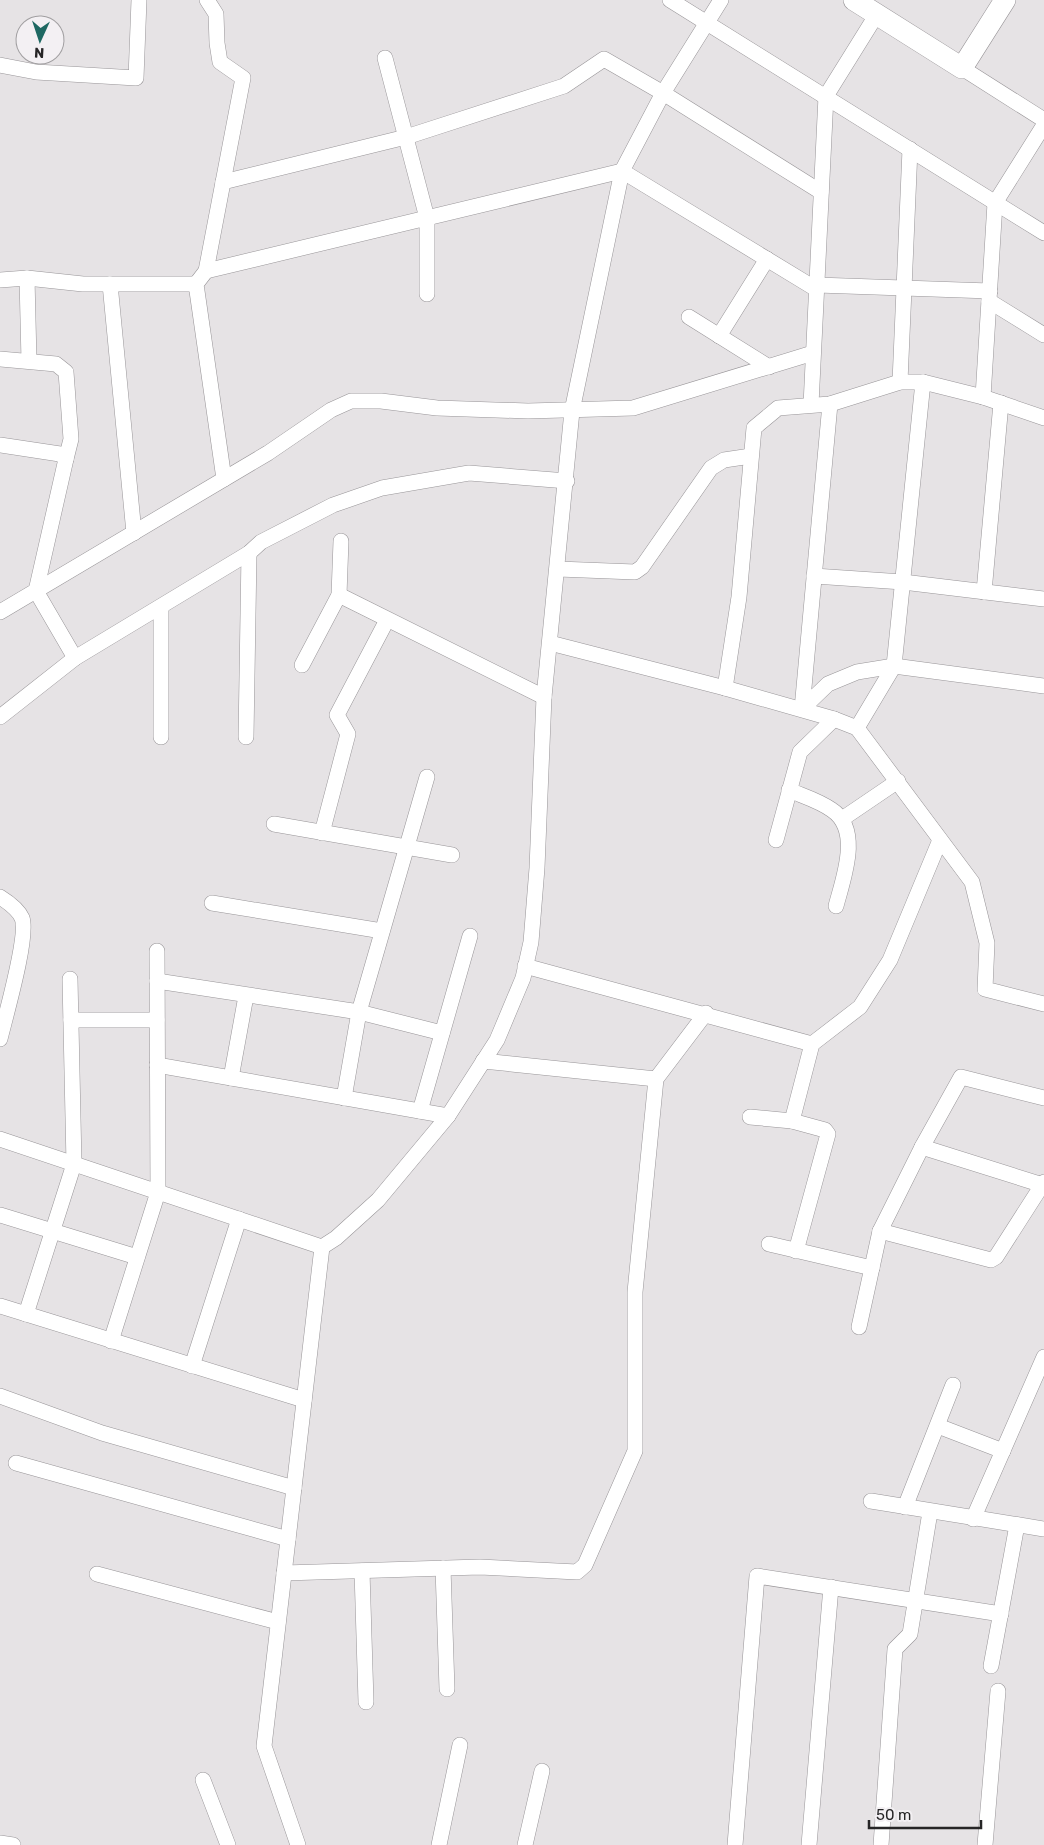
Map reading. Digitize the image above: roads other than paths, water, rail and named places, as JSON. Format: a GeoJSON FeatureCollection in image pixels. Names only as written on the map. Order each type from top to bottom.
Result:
{"type":"FeatureCollection","features":[{"type":"Feature","properties":{"kind":"street"},"geometry":{"type":"LineString","coordinates":[[0,64],[36,72],[136,78],[138,0]]}},
{"type":"Feature","properties":{"kind":"street"},"geometry":{"type":"LineString","coordinates":[[207,0],[216,14],[220,62],[243,78],[206,270],[196,284],[224,479]]}},
{"type":"Feature","properties":{"kind":"street"},"geometry":{"type":"LineString","coordinates":[[670,0],[1044,233]]}},
{"type":"Feature","properties":{"kind":"street"},"geometry":{"type":"LineString","coordinates":[[322,1247],[336,1238],[378,1200],[448,1116],[496,1040],[523,978],[531,942],[537,868],[544,697],[567,481],[572,411],[622,171],[663,93],[721,0]]}},
{"type":"Feature","properties":{"kind":"street"},"geometry":{"type":"LineString","coordinates":[[854,0],[1044,120]]}},
{"type":"Feature","properties":{"kind":"street"},"geometry":{"type":"LineString","coordinates":[[962,68],[1005,0]]}},
{"type":"Feature","properties":{"kind":"street"},"geometry":{"type":"LineString","coordinates":[[811,405],[826,96],[877,14]]}},
{"type":"Feature","properties":{"kind":"street"},"geometry":{"type":"LineString","coordinates":[[385,58],[427,218],[427,294]]}},
{"type":"Feature","properties":{"kind":"street"},"geometry":{"type":"LineString","coordinates":[[223,182],[406,138],[564,86],[604,59],[663,93],[821,192]]}},
{"type":"Feature","properties":{"kind":"street"},"geometry":{"type":"LineString","coordinates":[[984,397],[995,203],[1044,125]]}},
{"type":"Feature","properties":{"kind":"street"},"geometry":{"type":"LineString","coordinates":[[900,382],[910,149]]}},
{"type":"Feature","properties":{"kind":"street"},"geometry":{"type":"LineString","coordinates":[[206,270],[622,171],[766,259],[817,287],[905,288],[990,296],[1044,335]]}},
{"type":"Feature","properties":{"kind":"street"},"geometry":{"type":"LineString","coordinates":[[719,336],[766,259]]}},
{"type":"Feature","properties":{"kind":"street"},"geometry":{"type":"LineString","coordinates":[[0,280],[27,278],[83,284],[196,284]]}},
{"type":"Feature","properties":{"kind":"street"},"geometry":{"type":"LineString","coordinates":[[27,278],[29,361]]}},
{"type":"Feature","properties":{"kind":"street"},"geometry":{"type":"LineString","coordinates":[[110,284],[134,532]]}},
{"type":"Feature","properties":{"kind":"street"},"geometry":{"type":"LineString","coordinates":[[689,317],[769,366]]}},
{"type":"Feature","properties":{"kind":"street"},"geometry":{"type":"LineString","coordinates":[[0,612],[268,454],[331,410],[351,401],[381,401],[437,408],[572,411],[633,408],[813,353]]}},
{"type":"Feature","properties":{"kind":"street"},"geometry":{"type":"LineString","coordinates":[[0,359],[56,364],[66,372],[71,439],[36,591],[75,658]]}},
{"type":"Feature","properties":{"kind":"street"},"geometry":{"type":"LineString","coordinates":[[725,688],[739,597],[754,428],[778,408],[830,404],[900,382],[924,382],[984,397],[1044,418]]}},
{"type":"Feature","properties":{"kind":"street"},"geometry":{"type":"LineString","coordinates":[[857,728],[894,666],[924,382]]}},
{"type":"Feature","properties":{"kind":"street"},"geometry":{"type":"LineString","coordinates":[[984,592],[1001,402]]}},
{"type":"Feature","properties":{"kind":"street"},"geometry":{"type":"LineString","coordinates":[[802,709],[830,404]]}},
{"type":"Feature","properties":{"kind":"street"},"geometry":{"type":"LineString","coordinates":[[0,445],[60,454],[66,458]]}},
{"type":"Feature","properties":{"kind":"street"},"geometry":{"type":"LineString","coordinates":[[558,569],[635,572],[642,567],[710,468],[724,460],[751,456]]}},
{"type":"Feature","properties":{"kind":"street"},"geometry":{"type":"LineString","coordinates":[[0,717],[75,658],[161,608],[249,553],[261,542],[333,505],[382,488],[469,473],[567,481]]}},
{"type":"Feature","properties":{"kind":"street"},"geometry":{"type":"LineString","coordinates":[[302,665],[339,595],[341,541]]}},
{"type":"Feature","properties":{"kind":"street"},"geometry":{"type":"LineString","coordinates":[[246,737],[249,553]]}},
{"type":"Feature","properties":{"kind":"street"},"geometry":{"type":"LineString","coordinates":[[814,576],[903,582],[1044,599]]}},
{"type":"Feature","properties":{"kind":"street"},"geometry":{"type":"LineString","coordinates":[[339,595],[544,697]]}},
{"type":"Feature","properties":{"kind":"street"},"geometry":{"type":"LineString","coordinates":[[161,608],[161,737]]}},
{"type":"Feature","properties":{"kind":"street"},"geometry":{"type":"LineString","coordinates":[[322,832],[348,734],[337,715],[387,620]]}},
{"type":"Feature","properties":{"kind":"street"},"geometry":{"type":"LineString","coordinates":[[550,643],[802,709],[857,728],[972,882],[987,943],[985,989],[1044,1004]]}},
{"type":"Feature","properties":{"kind":"street"},"geometry":{"type":"LineString","coordinates":[[802,709],[828,684],[858,672],[894,666],[1044,686]]}},
{"type":"Feature","properties":{"kind":"street"},"geometry":{"type":"LineString","coordinates":[[776,840],[800,752],[834,719]]}},
{"type":"Feature","properties":{"kind":"street"},"geometry":{"type":"LineString","coordinates":[[344,1098],[359,1012],[427,777]]}},
{"type":"Feature","properties":{"kind":"street"},"geometry":{"type":"LineString","coordinates":[[842,819],[898,781]]}},
{"type":"Feature","properties":{"kind":"street"},"geometry":{"type":"LineString","coordinates":[[789,790],[832,810],[842,819],[849,843],[846,870],[836,906]]}},
{"type":"Feature","properties":{"kind":"street"},"geometry":{"type":"LineString","coordinates":[[274,824],[452,856]]}},
{"type":"Feature","properties":{"kind":"street"},"geometry":{"type":"LineString","coordinates":[[792,1121],[812,1044],[860,1007],[890,960],[940,840]]}},
{"type":"Feature","properties":{"kind":"street"},"geometry":{"type":"LineString","coordinates":[[0,897],[16,910],[23,919],[22,940],[0,1040]]}},
{"type":"Feature","properties":{"kind":"street"},"geometry":{"type":"LineString","coordinates":[[212,903],[382,931]]}},
{"type":"Feature","properties":{"kind":"street"},"geometry":{"type":"LineString","coordinates":[[420,1111],[470,936]]}},
{"type":"Feature","properties":{"kind":"street"},"geometry":{"type":"LineString","coordinates":[[111,1341],[158,1192],[157,952]]}},
{"type":"Feature","properties":{"kind":"street"},"geometry":{"type":"LineString","coordinates":[[525,966],[706,1013],[812,1044]]}},
{"type":"Feature","properties":{"kind":"street"},"geometry":{"type":"LineString","coordinates":[[26,1314],[74,1164],[70,979]]}},
{"type":"Feature","properties":{"kind":"street"},"geometry":{"type":"LineString","coordinates":[[157,981],[359,1012],[442,1033]]}},
{"type":"Feature","properties":{"kind":"street"},"geometry":{"type":"LineString","coordinates":[[231,1078],[246,996]]}},
{"type":"Feature","properties":{"kind":"street"},"geometry":{"type":"LineString","coordinates":[[284,1573],[480,1567],[577,1572],[585,1565],[635,1451],[635,1292],[656,1079],[706,1013]]}},
{"type":"Feature","properties":{"kind":"street"},"geometry":{"type":"LineString","coordinates":[[71,1020],[157,1020]]}},
{"type":"Feature","properties":{"kind":"street"},"geometry":{"type":"LineString","coordinates":[[483,1061],[656,1079]]}},
{"type":"Feature","properties":{"kind":"street"},"geometry":{"type":"LineString","coordinates":[[157,1066],[448,1116]]}},
{"type":"Feature","properties":{"kind":"street"},"geometry":{"type":"LineString","coordinates":[[859,1327],[880,1231],[922,1147],[961,1077],[1044,1098]]}},
{"type":"Feature","properties":{"kind":"street"},"geometry":{"type":"LineString","coordinates":[[750,1117],[792,1121],[825,1130],[828,1134],[796,1251]]}},
{"type":"Feature","properties":{"kind":"street"},"geometry":{"type":"LineString","coordinates":[[0,1139],[322,1247]]}},
{"type":"Feature","properties":{"kind":"street"},"geometry":{"type":"LineString","coordinates":[[880,1231],[990,1260],[996,1258],[1043,1184],[922,1147]]}},
{"type":"Feature","properties":{"kind":"street"},"geometry":{"type":"LineString","coordinates":[[1,1217],[137,1257]]}},
{"type":"Feature","properties":{"kind":"street"},"geometry":{"type":"LineString","coordinates":[[192,1366],[238,1219]]}},
{"type":"Feature","properties":{"kind":"street"},"geometry":{"type":"LineString","coordinates":[[769,1244],[872,1268]]}},
{"type":"Feature","properties":{"kind":"street"},"geometry":{"type":"LineString","coordinates":[[298,1845],[264,1746],[322,1247]]}},
{"type":"Feature","properties":{"kind":"street"},"geometry":{"type":"LineString","coordinates":[[0,1306],[304,1400]]}},
{"type":"Feature","properties":{"kind":"street"},"geometry":{"type":"LineString","coordinates":[[973,1519],[1044,1357]]}},
{"type":"Feature","properties":{"kind":"street"},"geometry":{"type":"LineString","coordinates":[[905,1507],[954,1385]]}},
{"type":"Feature","properties":{"kind":"street"},"geometry":{"type":"LineString","coordinates":[[0,1396],[102,1432],[294,1488]]}},
{"type":"Feature","properties":{"kind":"street"},"geometry":{"type":"LineString","coordinates":[[938,1426],[1003,1451]]}},
{"type":"Feature","properties":{"kind":"street"},"geometry":{"type":"LineString","coordinates":[[16,1463],[288,1539]]}},
{"type":"Feature","properties":{"kind":"street"},"geometry":{"type":"LineString","coordinates":[[871,1501],[1044,1529]]}},
{"type":"Feature","properties":{"kind":"street"},"geometry":{"type":"LineString","coordinates":[[881,1845],[895,1649],[910,1634],[930,1512]]}},
{"type":"Feature","properties":{"kind":"street"},"geometry":{"type":"LineString","coordinates":[[991,1666],[1017,1525]]}},
{"type":"Feature","properties":{"kind":"street"},"geometry":{"type":"LineString","coordinates":[[443,1568],[447,1689]]}},
{"type":"Feature","properties":{"kind":"street"},"geometry":{"type":"LineString","coordinates":[[362,1571],[366,1702]]}},
{"type":"Feature","properties":{"kind":"street"},"geometry":{"type":"LineString","coordinates":[[98,1574],[278,1622]]}},
{"type":"Feature","properties":{"kind":"street"},"geometry":{"type":"LineString","coordinates":[[735,1845],[757,1576],[1001,1614]]}},
{"type":"Feature","properties":{"kind":"street"},"geometry":{"type":"LineString","coordinates":[[809,1845],[831,1587]]}},
{"type":"Feature","properties":{"kind":"street"},"geometry":{"type":"LineString","coordinates":[[985,1845],[998,1691]]}},
{"type":"Feature","properties":{"kind":"street"},"geometry":{"type":"LineString","coordinates":[[439,1845],[460,1745]]}},
{"type":"Feature","properties":{"kind":"street"},"geometry":{"type":"LineString","coordinates":[[525,1845],[542,1771]]}},
{"type":"Feature","properties":{"kind":"street"},"geometry":{"type":"LineString","coordinates":[[203,1780],[228,1845]]}},
{"type":"Feature","properties":{"kind":"street"},"geometry":{"type":"LineString","coordinates":[[0,1843],[13,1845]]}}]}
